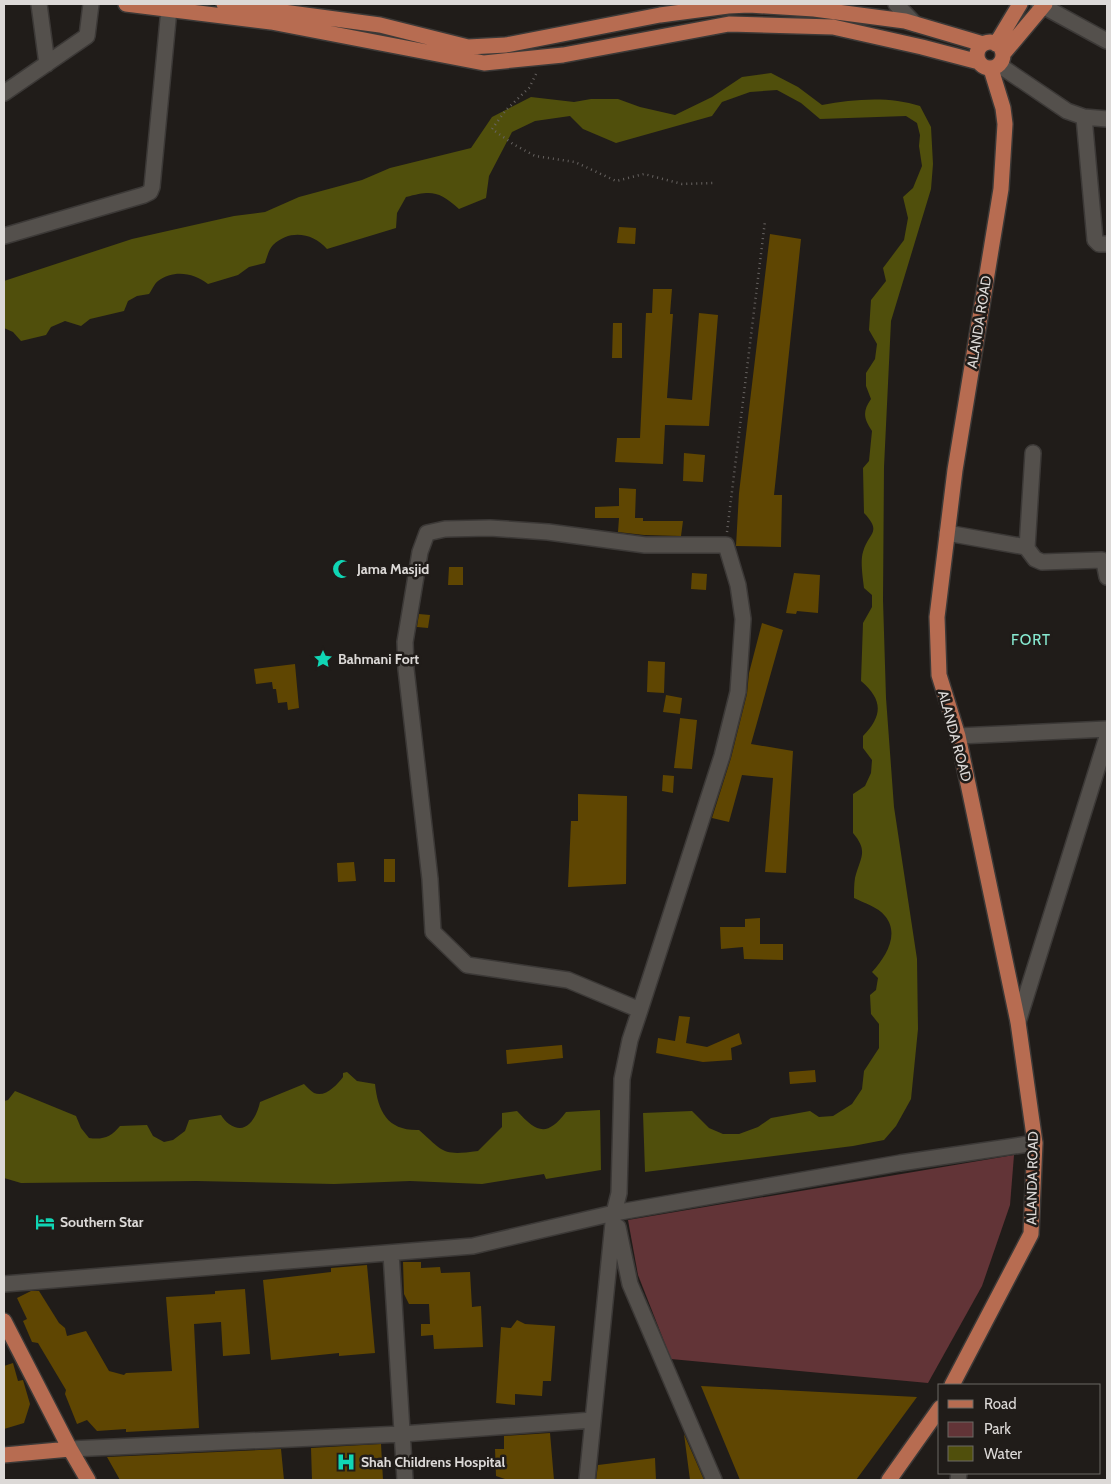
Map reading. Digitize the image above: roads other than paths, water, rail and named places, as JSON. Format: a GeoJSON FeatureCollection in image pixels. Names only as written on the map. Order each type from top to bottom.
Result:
{"type":"FeatureCollection","features":[{"type":"Feature","properties":{"kind":"main road"},"geometry":{"type":"LineString","coordinates":[[126,4],[271,22],[484,63],[563,55],[729,24],[832,27],[922,47],[992,56]]}},
{"type":"Feature","properties":{"kind":"main road"},"geometry":{"type":"LineString","coordinates":[[224,4],[380,25],[468,47],[506,45],[660,15],[728,6],[750,5],[814,9],[915,24],[992,56]]}},
{"type":"Feature","properties":{"kind":"main road"},"geometry":{"type":"LineString","coordinates":[[992,56],[1020,4]]}},
{"type":"Feature","properties":{"kind":"main road"},"geometry":{"type":"LineString","coordinates":[[992,56],[1042,5]]}},
{"type":"Feature","properties":{"kind":"main road","name":"ALANDA ROAD"},"geometry":{"type":"LineString","coordinates":[[953,1384],[1031,1234],[1035,1143],[1018,1022],[958,736],[939,675],[937,617],[955,470],[1001,189],[1003,108],[992,56]]}},
{"type":"Feature","properties":{"kind":"main road"},"geometry":{"type":"LineString","coordinates":[[4,1321],[88,1480]]}},
{"type":"Feature","properties":{"kind":"main road"},"geometry":{"type":"LineString","coordinates":[[889,1480],[938,1411]]}},
{"type":"Feature","properties":{"kind":"main road"},"geometry":{"type":"LineString","coordinates":[[4,1455],[70,1449]]}},
{"type":"Feature","properties":{"kind":"street"},"geometry":{"type":"LineString","coordinates":[[39,4],[47,64]]}},
{"type":"Feature","properties":{"kind":"street"},"geometry":{"type":"LineString","coordinates":[[4,94],[87,36],[91,4]]}},
{"type":"Feature","properties":{"kind":"street"},"geometry":{"type":"LineString","coordinates":[[896,4],[915,24]]}},
{"type":"Feature","properties":{"kind":"street"},"geometry":{"type":"LineString","coordinates":[[1042,5],[1107,41]]}},
{"type":"Feature","properties":{"kind":"street"},"geometry":{"type":"LineString","coordinates":[[4,236],[150,192],[152,187],[168,9]]}},
{"type":"Feature","properties":{"kind":"street"},"geometry":{"type":"LineString","coordinates":[[992,56],[1067,111],[1084,117],[1107,119]]}},
{"type":"Feature","properties":{"kind":"street"},"geometry":{"type":"LineString","coordinates":[[1084,117],[1095,240],[1099,244],[1107,244]]}},
{"type":"Feature","properties":{"kind":"street"},"geometry":{"type":"LineString","coordinates":[[1033,453],[1027,548],[1035,559],[1042,562],[1102,560],[1107,577]]}},
{"type":"Feature","properties":{"kind":"street"},"geometry":{"type":"LineString","coordinates":[[586,1480],[614,1213],[619,1193],[622,1079],[630,1040],[640,1010],[722,756],[738,692],[742,619],[738,585],[726,545],[645,546],[548,532],[490,528],[445,529],[427,533],[420,552],[405,642],[406,669],[430,879],[433,932],[467,965],[568,980],[640,1010]]}},
{"type":"Feature","properties":{"kind":"street"},"geometry":{"type":"LineString","coordinates":[[947,533],[1027,548]]}},
{"type":"Feature","properties":{"kind":"street"},"geometry":{"type":"LineString","coordinates":[[958,736],[1107,729]]}},
{"type":"Feature","properties":{"kind":"street"},"geometry":{"type":"LineString","coordinates":[[1018,1022],[1107,737]]}},
{"type":"Feature","properties":{"kind":"street"},"geometry":{"type":"LineString","coordinates":[[4,1284],[473,1246],[614,1213],[890,1165],[1035,1143]]}},
{"type":"Feature","properties":{"kind":"street"},"geometry":{"type":"LineString","coordinates":[[614,1213],[630,1284],[714,1480]]}},
{"type":"Feature","properties":{"kind":"street"},"geometry":{"type":"LineString","coordinates":[[391,1253],[404,1480]]}},
{"type":"Feature","properties":{"kind":"street"},"geometry":{"type":"LineString","coordinates":[[70,1449],[402,1434],[593,1420]]}},
{"type":"Feature","properties":{"kind":"water"},"geometry":{"type":"Polygon","coordinates":[[[771,73],[798,87],[822,105],[846,101],[884,100],[920,106],[931,127],[933,164],[931,189],[891,321],[884,467],[883,600],[886,698],[894,807],[917,959],[918,1029],[911,1099],[896,1126],[884,1140],[853,1146],[645,1172],[643,1113],[692,1111],[709,1128],[723,1134],[739,1134],[758,1127],[771,1118],[810,1111],[819,1117],[833,1116],[852,1104],[862,1089],[864,1071],[879,1048],[879,1024],[871,1014],[870,995],[876,990],[878,978],[872,972],[886,952],[891,938],[891,930],[889,923],[882,913],[854,898],[855,878],[862,850],[853,833],[853,794],[865,786],[871,773],[872,760],[863,748],[863,736],[874,721],[878,708],[877,701],[861,681],[863,623],[872,607],[872,595],[864,588],[862,570],[863,552],[873,529],[873,525],[864,513],[863,468],[869,461],[872,431],[865,415],[866,408],[871,399],[866,386],[866,373],[875,359],[877,344],[869,330],[871,300],[886,281],[883,268],[904,240],[908,218],[903,197],[913,188],[922,166],[919,146],[920,135],[917,123],[906,116],[820,119],[801,103],[777,90],[750,92],[722,102],[712,116],[616,143],[583,129],[570,116],[535,121],[512,132],[489,176],[486,198],[459,209],[440,195],[422,193],[406,197],[397,213],[396,228],[327,249],[308,236],[294,235],[287,237],[273,245],[265,263],[249,267],[238,275],[208,284],[197,277],[184,274],[164,277],[154,285],[149,294],[137,296],[128,301],[124,311],[90,319],[81,326],[65,321],[51,327],[46,335],[21,341],[13,332],[4,328],[4,281],[132,239],[234,216],[265,212],[299,197],[362,180],[390,168],[471,148],[492,117],[531,97],[574,102],[591,99],[618,99],[640,107],[675,115],[712,97],[742,77],[771,73]]]}},
{"type":"Feature","properties":{"kind":"water"},"geometry":{"type":"Polygon","coordinates":[[[347,1072],[357,1081],[375,1084],[376,1094],[382,1111],[392,1123],[399,1127],[419,1130],[439,1148],[450,1152],[478,1151],[502,1127],[502,1113],[517,1111],[530,1124],[542,1129],[553,1125],[566,1112],[600,1110],[601,1170],[546,1179],[544,1174],[482,1184],[410,1181],[334,1184],[196,1181],[21,1183],[4,1178],[4,1101],[8,1100],[15,1091],[76,1116],[81,1128],[89,1138],[98,1139],[106,1137],[120,1126],[147,1125],[153,1136],[164,1142],[173,1140],[185,1131],[189,1120],[221,1115],[228,1123],[241,1128],[254,1119],[260,1102],[304,1084],[314,1093],[322,1094],[334,1087],[343,1077],[343,1073],[347,1072]]]}},
{"type":"Feature","properties":{"kind":"place","name":"Jama Masjid"},"geometry":{"type":"Point","coordinates":[342,569]}},
{"type":"Feature","properties":{"kind":"place","name":"Bahmani Fort"},"geometry":{"type":"Point","coordinates":[323,659]}},
{"type":"Feature","properties":{"kind":"place","name":"Southern Star"},"geometry":{"type":"Point","coordinates":[45,1222]}},
{"type":"Feature","properties":{"kind":"place","name":"Shah Childrens Hospital"},"geometry":{"type":"Point","coordinates":[346,1462]}},
{"type":"Feature","properties":{"kind":"district","name":"FORT"},"geometry":{"type":"Point","coordinates":[1031,640]}}]}
